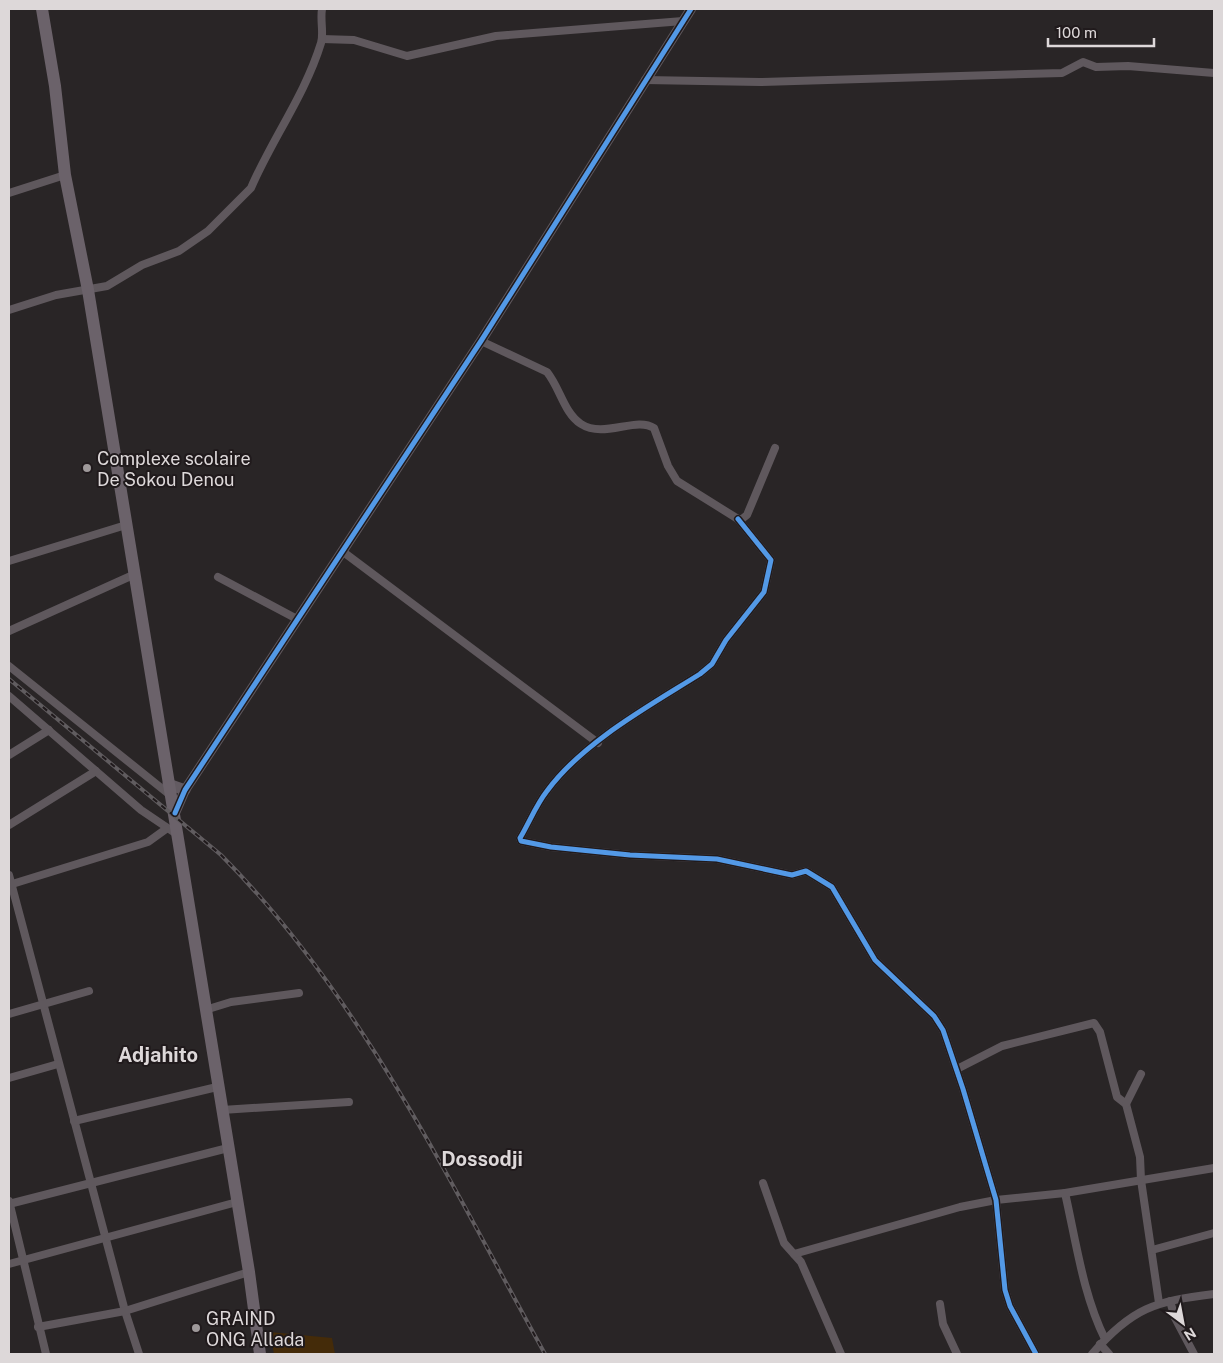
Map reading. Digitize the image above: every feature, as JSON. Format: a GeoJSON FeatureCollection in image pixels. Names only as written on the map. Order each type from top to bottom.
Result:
{"type":"FeatureCollection","features":[{"type":"Feature","properties":{"kind":"main road"},"geometry":{"type":"LineString","coordinates":[[42,9],[55,86],[65,175],[88,290],[169,790],[175,813],[217,1088],[249,1272],[260,1354]]}},
{"type":"Feature","properties":{"kind":"main road"},"geometry":{"type":"LineString","coordinates":[[169,790],[185,790]]}},
{"type":"Feature","properties":{"kind":"street"},"geometry":{"type":"LineString","coordinates":[[9,310],[56,295],[112,284],[142,265],[187,247],[246,195],[285,123],[322,39],[320,21],[322,9]]}},
{"type":"Feature","properties":{"kind":"street"},"geometry":{"type":"LineString","coordinates":[[175,813],[185,790],[481,341],[691,9]]}},
{"type":"Feature","properties":{"kind":"street"},"geometry":{"type":"LineString","coordinates":[[322,39],[354,40],[407,56],[430,53],[496,36],[683,21]]}},
{"type":"Feature","properties":{"kind":"street"},"geometry":{"type":"LineString","coordinates":[[645,80],[760,82],[1062,72],[1083,62],[1096,67],[1128,66],[1214,74]]}},
{"type":"Feature","properties":{"kind":"street"},"geometry":{"type":"LineString","coordinates":[[9,193],[65,175]]}},
{"type":"Feature","properties":{"kind":"street"},"geometry":{"type":"LineString","coordinates":[[481,341],[547,372],[554,380],[569,412],[581,424],[602,430],[639,426],[654,428],[668,466],[677,481],[738,519],[771,560],[764,592],[737,626],[712,664],[578,758],[547,791],[520,838],[521,841],[630,855],[717,859],[792,876],[806,871],[832,887],[875,960],[934,1016],[943,1030],[996,1200],[1006,1290],[1010,1306],[1036,1354]]}},
{"type":"Feature","properties":{"kind":"street"},"geometry":{"type":"LineString","coordinates":[[738,519],[742,519],[747,515],[775,448]]}},
{"type":"Feature","properties":{"kind":"street"},"geometry":{"type":"LineString","coordinates":[[9,561],[126,525]]}},
{"type":"Feature","properties":{"kind":"street"},"geometry":{"type":"LineString","coordinates":[[342,551],[598,743]]}},
{"type":"Feature","properties":{"kind":"street"},"geometry":{"type":"LineString","coordinates":[[9,631],[134,575]]}},
{"type":"Feature","properties":{"kind":"street"},"geometry":{"type":"LineString","coordinates":[[218,577],[297,619]]}},
{"type":"Feature","properties":{"kind":"street"},"geometry":{"type":"LineString","coordinates":[[9,666],[169,790]]}},
{"type":"Feature","properties":{"kind":"street"},"geometry":{"type":"LineString","coordinates":[[9,696],[166,829],[178,835]]}},
{"type":"Feature","properties":{"kind":"street"},"geometry":{"type":"LineString","coordinates":[[9,755],[49,730]]}},
{"type":"Feature","properties":{"kind":"street"},"geometry":{"type":"LineString","coordinates":[[9,825],[96,771]]}},
{"type":"Feature","properties":{"kind":"street"},"geometry":{"type":"LineString","coordinates":[[10,885],[148,842],[166,829]]}},
{"type":"Feature","properties":{"kind":"street"},"geometry":{"type":"LineString","coordinates":[[9,875],[10,885],[90,1184],[139,1354]]}},
{"type":"Feature","properties":{"kind":"street"},"geometry":{"type":"LineString","coordinates":[[9,1014],[89,991]]}},
{"type":"Feature","properties":{"kind":"street"},"geometry":{"type":"LineString","coordinates":[[205,1010],[231,1002],[299,993]]}},
{"type":"Feature","properties":{"kind":"street"},"geometry":{"type":"LineString","coordinates":[[957,1070],[1002,1046],[1094,1023],[1100,1032],[1117,1098],[1126,1104]]}},
{"type":"Feature","properties":{"kind":"street"},"geometry":{"type":"LineString","coordinates":[[9,1078],[58,1064]]}},
{"type":"Feature","properties":{"kind":"street"},"geometry":{"type":"LineString","coordinates":[[1141,1074],[1126,1104],[1140,1157],[1141,1180],[1159,1303]]}},
{"type":"Feature","properties":{"kind":"street"},"geometry":{"type":"LineString","coordinates":[[74,1121],[217,1088]]}},
{"type":"Feature","properties":{"kind":"street"},"geometry":{"type":"LineString","coordinates":[[222,1110],[349,1102]]}},
{"type":"Feature","properties":{"kind":"street"},"geometry":{"type":"LineString","coordinates":[[46,1354],[9,1202],[90,1184],[228,1148]]}},
{"type":"Feature","properties":{"kind":"street"},"geometry":{"type":"LineString","coordinates":[[794,1254],[960,1207],[996,1200],[1065,1193],[1214,1168]]}},
{"type":"Feature","properties":{"kind":"street"},"geometry":{"type":"LineString","coordinates":[[763,1183],[784,1243],[801,1262],[841,1354]]}},
{"type":"Feature","properties":{"kind":"street"},"geometry":{"type":"LineString","coordinates":[[1065,1193],[1090,1297],[1103,1342],[1109,1354]]}},
{"type":"Feature","properties":{"kind":"street"},"geometry":{"type":"LineString","coordinates":[[9,1264],[237,1202]]}},
{"type":"Feature","properties":{"kind":"street"},"geometry":{"type":"LineString","coordinates":[[1152,1250],[1214,1232]]}},
{"type":"Feature","properties":{"kind":"street"},"geometry":{"type":"LineString","coordinates":[[38,1327],[125,1310],[249,1272]]}},
{"type":"Feature","properties":{"kind":"street"},"geometry":{"type":"LineString","coordinates":[[1092,1354],[1126,1319],[1159,1303],[1214,1294]]}},
{"type":"Feature","properties":{"kind":"street"},"geometry":{"type":"LineString","coordinates":[[1170,1300],[1175,1318],[1194,1354]]}},
{"type":"Feature","properties":{"kind":"street"},"geometry":{"type":"LineString","coordinates":[[940,1304],[943,1324],[957,1354]]}},
{"type":"Feature","properties":{"kind":"shaded area"},"geometry":{"type":"Polygon","coordinates":[[[270,1332],[332,1338],[335,1354],[274,1354],[270,1332]]]}},
{"type":"Feature","properties":{"kind":"railway"},"geometry":{"type":"LineString","coordinates":[[9,679],[221,855],[271,910],[318,969],[400,1093],[545,1354]]}},
{"type":"Feature","properties":{"kind":"cycle path"},"geometry":{"type":"LineString","coordinates":[[175,813],[185,790],[481,341],[691,9]]}},
{"type":"Feature","properties":{"kind":"cycle path"},"geometry":{"type":"LineString","coordinates":[[738,519],[771,560],[764,592],[726,640],[712,664],[700,674],[618,726],[562,773],[539,802],[520,838],[521,841],[551,847],[630,855],[717,859],[792,875],[806,871],[832,887],[875,960],[934,1016],[943,1030],[963,1089],[996,1200],[1005,1290],[1010,1306],[1036,1354]]}},
{"type":"Feature","properties":{"kind":"place","name":"Complexe scolaire De Sokou Denou"},"geometry":{"type":"Point","coordinates":[87,468]}},
{"type":"Feature","properties":{"kind":"place","name":"GRAIND ONG Allada"},"geometry":{"type":"Point","coordinates":[196,1328]}},
{"type":"Feature","properties":{"kind":"district","name":"Adjahito"},"geometry":{"type":"Point","coordinates":[158,1055]}},
{"type":"Feature","properties":{"kind":"district","name":"Dossodji"},"geometry":{"type":"Point","coordinates":[482,1159]}}]}
